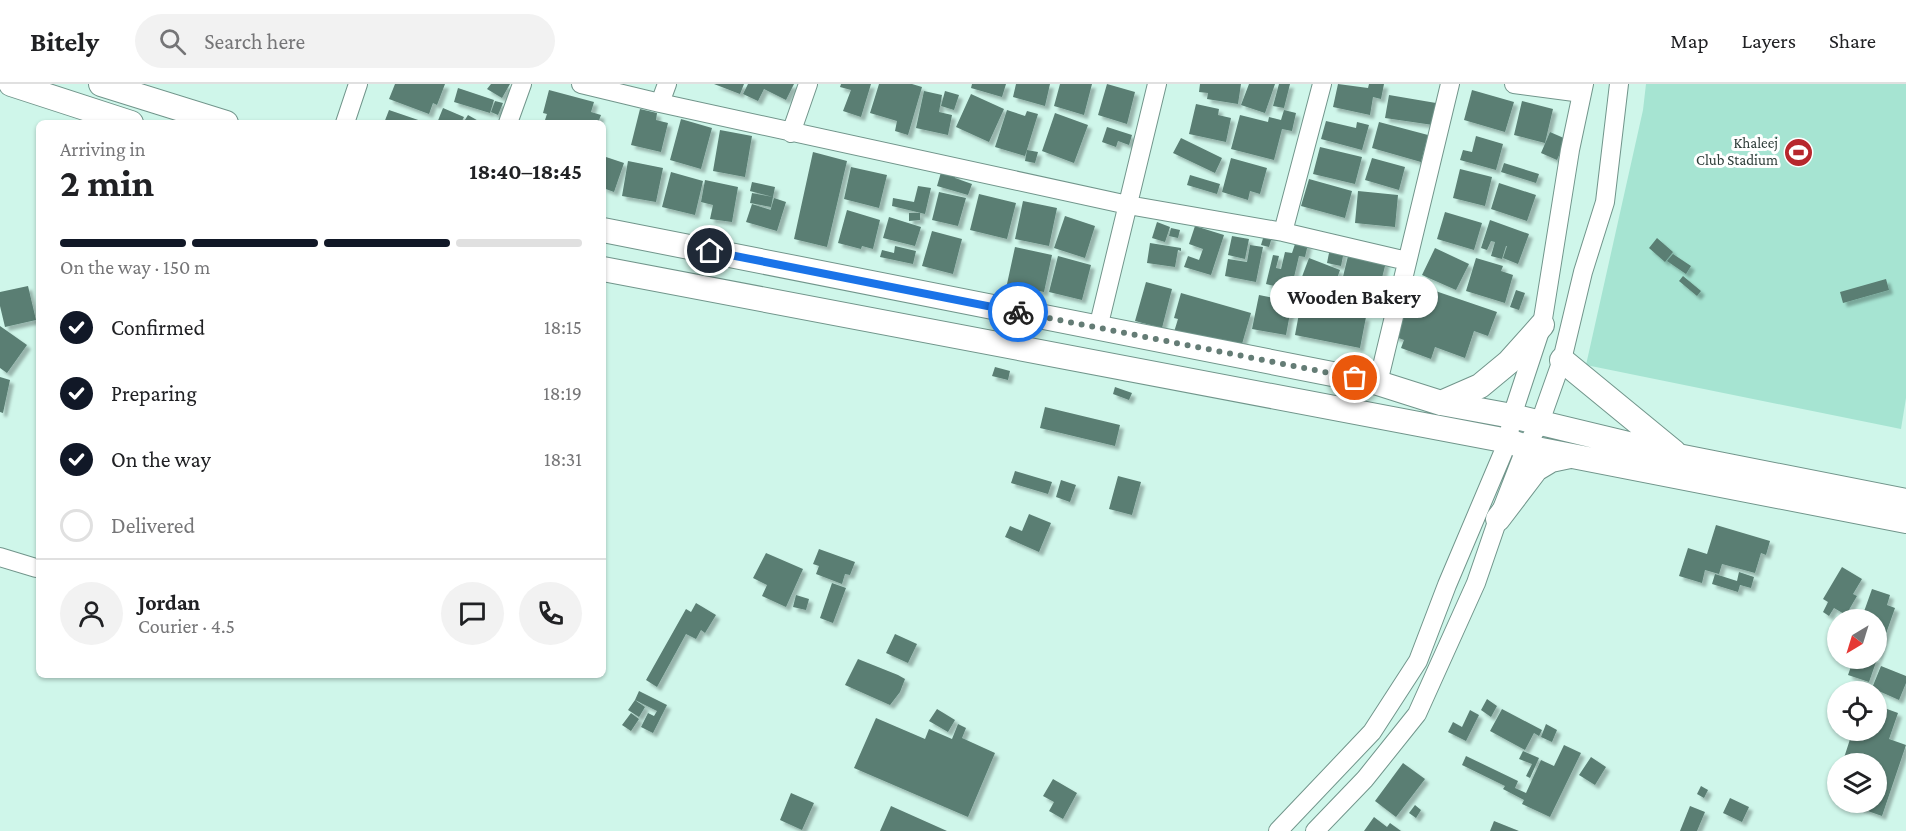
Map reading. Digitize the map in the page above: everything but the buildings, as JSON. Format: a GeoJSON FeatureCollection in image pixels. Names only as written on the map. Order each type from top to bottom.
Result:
{"type":"FeatureCollection","features":[{"type":"Feature","properties":{"kind":"main road"},"geometry":{"type":"LineString","coordinates":[[11,84],[122,120]]}},
{"type":"Feature","properties":{"kind":"main road"},"geometry":{"type":"LineString","coordinates":[[101,84],[216,120]]}},
{"type":"Feature","properties":{"kind":"main road"},"geometry":{"type":"LineString","coordinates":[[606,231],[1378,383],[1441,403],[1540,422],[1678,456],[1906,501]]}},
{"type":"Feature","properties":{"kind":"main road"},"geometry":{"type":"LineString","coordinates":[[606,270],[1906,521]]}},
{"type":"Feature","properties":{"kind":"main road"},"geometry":{"type":"LineString","coordinates":[[1441,403],[1480,386],[1509,362],[1542,325]]}},
{"type":"Feature","properties":{"kind":"main road"},"geometry":{"type":"LineString","coordinates":[[1562,360],[1678,456]]}},
{"type":"Feature","properties":{"kind":"main road"},"geometry":{"type":"LineString","coordinates":[[1498,519],[1536,469],[1551,460],[1573,456]]}},
{"type":"Feature","properties":{"kind":"street"},"geometry":{"type":"LineString","coordinates":[[346,120],[358,84]]}},
{"type":"Feature","properties":{"kind":"street"},"geometry":{"type":"LineString","coordinates":[[509,120],[522,84]]}},
{"type":"Feature","properties":{"kind":"street"},"geometry":{"type":"LineString","coordinates":[[581,84],[790,133],[1128,205],[1283,232],[1407,261]]}},
{"type":"Feature","properties":{"kind":"street"},"geometry":{"type":"LineString","coordinates":[[660,103],[667,84]]}},
{"type":"Feature","properties":{"kind":"street"},"geometry":{"type":"LineString","coordinates":[[790,133],[808,84]]}},
{"type":"Feature","properties":{"kind":"street"},"geometry":{"type":"LineString","coordinates":[[1098,328],[1157,84]]}},
{"type":"Feature","properties":{"kind":"street"},"geometry":{"type":"LineString","coordinates":[[1283,232],[1322,84]]}},
{"type":"Feature","properties":{"kind":"street"},"geometry":{"type":"LineString","coordinates":[[1378,383],[1450,84]]}},
{"type":"Feature","properties":{"kind":"street"},"geometry":{"type":"LineString","coordinates":[[1315,831],[1365,779],[1417,714],[1476,583],[1498,519],[1517,444],[1512,416],[1542,325],[1570,150],[1583,88],[1514,84]]}},
{"type":"Feature","properties":{"kind":"street"},"geometry":{"type":"LineString","coordinates":[[1278,831],[1372,732],[1418,661],[1447,585],[1517,444],[1540,422],[1562,360],[1582,272],[1605,202],[1619,84]]}},
{"type":"Feature","properties":{"kind":"street"},"geometry":{"type":"LineString","coordinates":[[0,557],[36,568]]}},
{"type":"Feature","properties":{"kind":"green space"},"geometry":{"type":"Polygon","coordinates":[[[1646,84],[1906,84],[1906,398],[1901,429],[1586,365],[1643,110],[1646,84]]]}},
{"type":"Feature","properties":{"kind":"way so far"},"geometry":{"type":"LineString","coordinates":[[1018,312],[1355,378]]}},
{"type":"Feature","properties":{"kind":"place","name":"Khaleej Club Stadium"},"geometry":{"type":"Point","coordinates":[1799,152]}},
{"type":"Feature","properties":{"kind":"place","name":"Wooden Bakery"},"geometry":{"type":"Point","coordinates":[1355,378]}},
{"type":"Feature","properties":{"kind":"route"},"geometry":{"type":"LineString","coordinates":[[710,251],[1018,312]]}}]}
